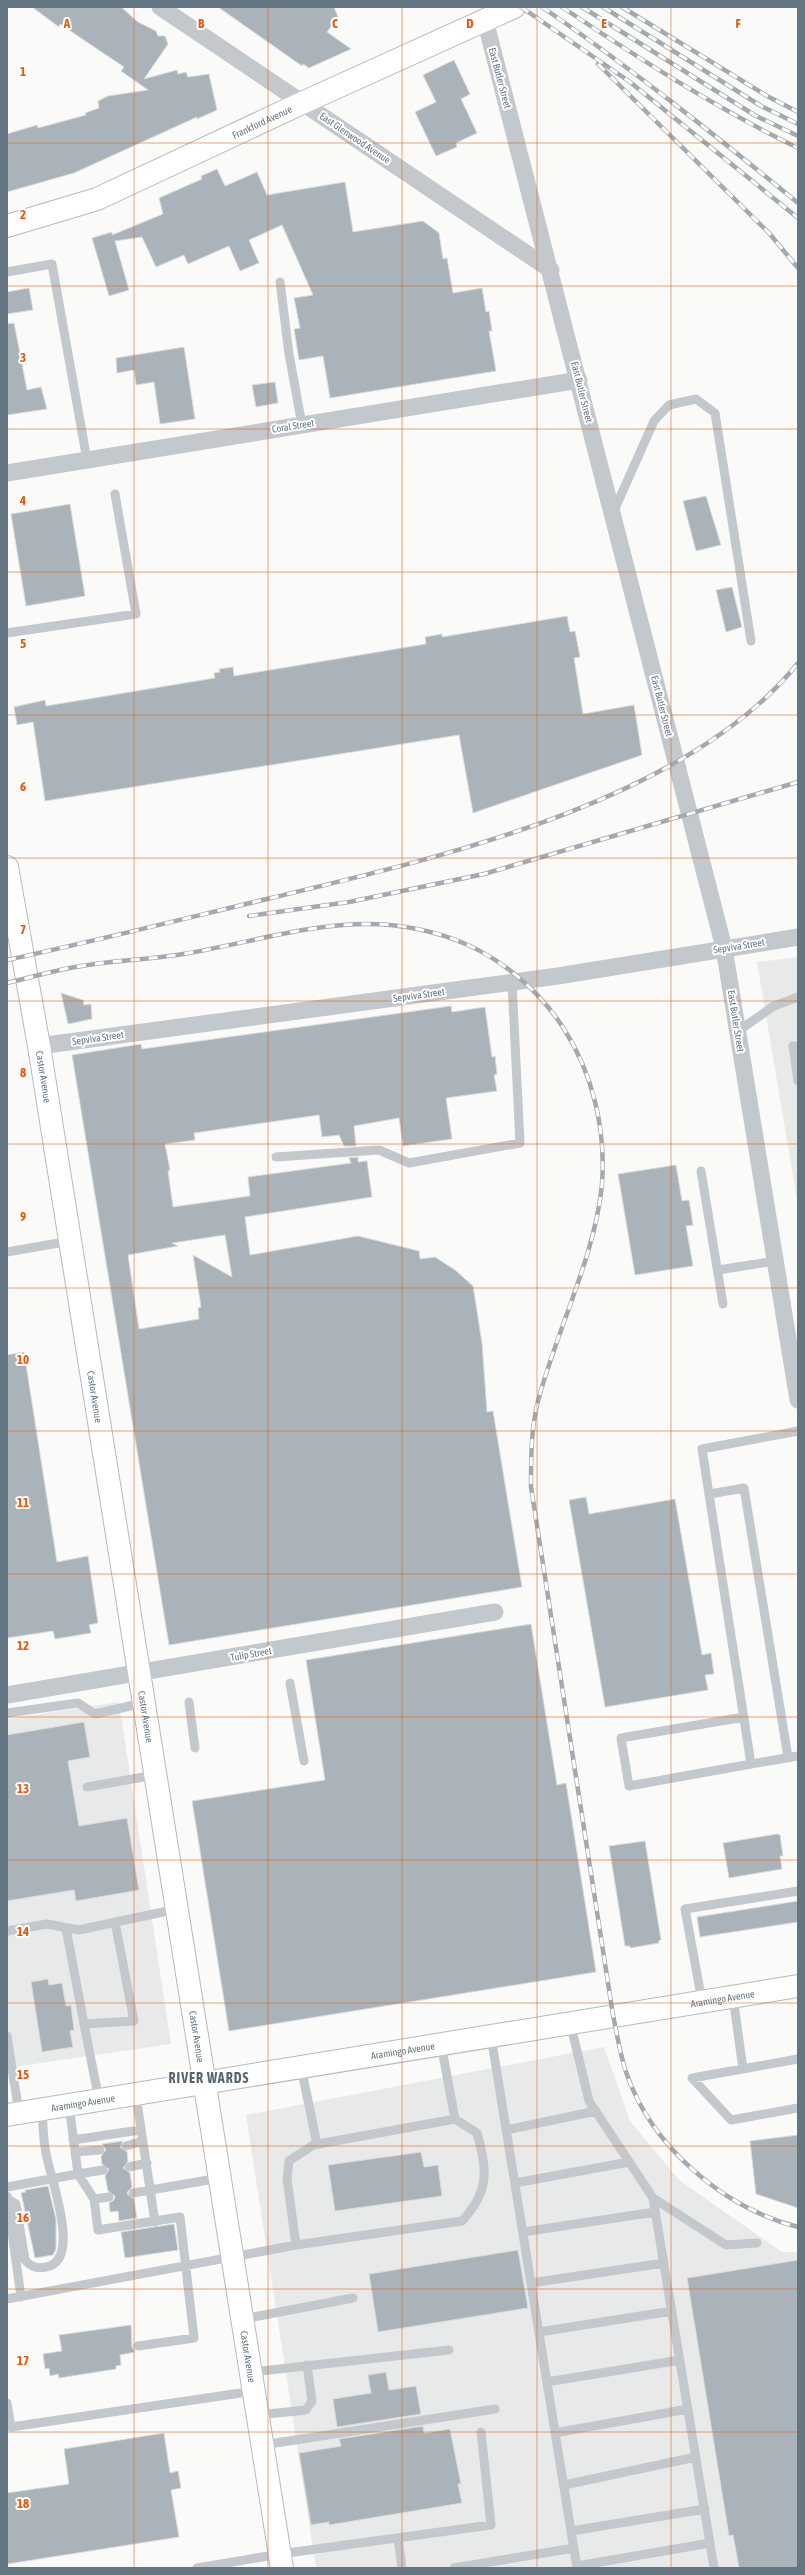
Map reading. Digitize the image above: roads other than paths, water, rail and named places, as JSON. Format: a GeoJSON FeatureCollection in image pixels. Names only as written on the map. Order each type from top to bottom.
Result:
{"type":"FeatureCollection","features":[{"type":"Feature","properties":{"kind":"main road","name":"Frankford Avenue"},"geometry":{"type":"LineString","coordinates":[[7,226],[97,199],[302,103],[514,7]]}},
{"type":"Feature","properties":{"kind":"main road","name":"Castor Avenue"},"geometry":{"type":"LineString","coordinates":[[7,867],[39,1046],[138,1673],[206,2083],[281,2561]]}},
{"type":"Feature","properties":{"kind":"main road","name":"Aramingo Avenue"},"geometry":{"type":"LineString","coordinates":[[13,2114],[99,2100],[136,2096],[570,2022],[798,1986]]}},
{"type":"Feature","properties":{"kind":"street","name":"East Glenwood Avenue"},"geometry":{"type":"LineString","coordinates":[[162,8],[551,270]]}},
{"type":"Feature","properties":{"kind":"street","name":"East Butler Street"},"geometry":{"type":"LineString","coordinates":[[484,20],[551,270],[724,948],[798,1400]]}},
{"type":"Feature","properties":{"kind":"street","name":"Coral Street"},"geometry":{"type":"LineString","coordinates":[[7,473],[579,380]]}},
{"type":"Feature","properties":{"kind":"street","name":"Sepviva Street"},"geometry":{"type":"LineString","coordinates":[[39,1046],[512,982],[798,937]]}},
{"type":"Feature","properties":{"kind":"street","name":"Tulip Street"},"geometry":{"type":"LineString","coordinates":[[7,1695],[495,1612]]}},
{"type":"Feature","properties":{"kind":"lane"},"geometry":{"type":"LineString","coordinates":[[7,272],[52,264],[86,460]]}},
{"type":"Feature","properties":{"kind":"lane"},"geometry":{"type":"LineString","coordinates":[[280,282],[289,354],[302,425]]}},
{"type":"Feature","properties":{"kind":"lane"},"geometry":{"type":"LineString","coordinates":[[613,513],[654,421],[669,405],[696,399],[715,414],[751,641]]}},
{"type":"Feature","properties":{"kind":"lane"},"geometry":{"type":"LineString","coordinates":[[7,633],[136,614],[115,494]]}},
{"type":"Feature","properties":{"kind":"lane"},"geometry":{"type":"LineString","coordinates":[[276,1157],[379,1150],[409,1163],[520,1143],[512,982]]}},
{"type":"Feature","properties":{"kind":"lane"},"geometry":{"type":"LineString","coordinates":[[738,1031],[774,1006],[798,997]]}},
{"type":"Feature","properties":{"kind":"lane"},"geometry":{"type":"LineString","coordinates":[[798,1046],[793,1046],[798,1081]]}},
{"type":"Feature","properties":{"kind":"lane"},"geometry":{"type":"LineString","coordinates":[[701,1171],[724,1304]]}},
{"type":"Feature","properties":{"kind":"lane"},"geometry":{"type":"LineString","coordinates":[[7,1252],[70,1241]]}},
{"type":"Feature","properties":{"kind":"lane"},"geometry":{"type":"LineString","coordinates":[[718,1270],[775,1261]]}},
{"type":"Feature","properties":{"kind":"lane"},"geometry":{"type":"LineString","coordinates":[[751,1764],[702,1449],[798,1431]]}},
{"type":"Feature","properties":{"kind":"lane"},"geometry":{"type":"LineString","coordinates":[[710,1494],[744,1488],[788,1758]]}},
{"type":"Feature","properties":{"kind":"lane"},"geometry":{"type":"LineString","coordinates":[[290,1683],[304,1761]]}},
{"type":"Feature","properties":{"kind":"lane"},"geometry":{"type":"LineString","coordinates":[[189,1702],[195,1748]]}},
{"type":"Feature","properties":{"kind":"lane"},"geometry":{"type":"LineString","coordinates":[[7,1713],[78,1703],[95,1714],[143,1703]]}},
{"type":"Feature","properties":{"kind":"lane"},"geometry":{"type":"LineString","coordinates":[[744,1717],[621,1738],[629,1786],[798,1756]]}},
{"type":"Feature","properties":{"kind":"lane"},"geometry":{"type":"LineString","coordinates":[[87,1788],[155,1775]]}},
{"type":"Feature","properties":{"kind":"lane"},"geometry":{"type":"LineString","coordinates":[[702,2001],[685,1909],[798,1891]]}},
{"type":"Feature","properties":{"kind":"lane"},"geometry":{"type":"LineString","coordinates":[[7,1931],[47,1924],[79,1930],[177,1908]]}},
{"type":"Feature","properties":{"kind":"lane"},"geometry":{"type":"LineString","coordinates":[[84,2024],[134,2021],[115,1922]]}},
{"type":"Feature","properties":{"kind":"lane"},"geometry":{"type":"LineString","coordinates":[[66,1928],[99,2100]]}},
{"type":"Feature","properties":{"kind":"lane"},"geometry":{"type":"LineString","coordinates":[[733,1996],[744,2069]]}},
{"type":"Feature","properties":{"kind":"lane"},"geometry":{"type":"LineString","coordinates":[[570,2022],[589,2101],[653,2198],[714,2568]]}},
{"type":"Feature","properties":{"kind":"lane"},"geometry":{"type":"LineString","coordinates":[[7,2036],[13,2114]]}},
{"type":"Feature","properties":{"kind":"lane"},"geometry":{"type":"LineString","coordinates":[[491,2036],[577,2567],[710,2543]]}},
{"type":"Feature","properties":{"kind":"lane"},"geometry":{"type":"LineString","coordinates":[[441,2044],[455,2119]]}},
{"type":"Feature","properties":{"kind":"lane"},"geometry":{"type":"LineString","coordinates":[[798,2060],[692,2078],[731,2120],[798,2108]]}},
{"type":"Feature","properties":{"kind":"lane"},"geometry":{"type":"LineString","coordinates":[[302,2067],[317,2144]]}},
{"type":"Feature","properties":{"kind":"lane"},"geometry":{"type":"LineString","coordinates":[[136,2096],[155,2222]]}},
{"type":"Feature","properties":{"kind":"lane"},"geometry":{"type":"LineString","coordinates":[[69,2105],[78,2174],[94,2199],[98,2230],[180,2217],[194,2338],[138,2346]]}},
{"type":"Feature","properties":{"kind":"lane"},"geometry":{"type":"LineString","coordinates":[[7,2196],[16,2204],[25,2260],[30,2266],[48,2267],[59,2259],[64,2242],[54,2180],[47,2158],[42,2109]]}},
{"type":"Feature","properties":{"kind":"lane"},"geometry":{"type":"LineString","coordinates":[[506,2130],[596,2111]]}},
{"type":"Feature","properties":{"kind":"lane"},"geometry":{"type":"LineString","coordinates":[[7,2299],[186,2267],[232,2256],[296,2245],[462,2221],[476,2207],[486,2176],[483,2154],[477,2133],[455,2119],[317,2144],[289,2161],[287,2178],[296,2245]]}},
{"type":"Feature","properties":{"kind":"lane"},"geometry":{"type":"LineString","coordinates":[[73,2140],[140,2130]]}},
{"type":"Feature","properties":{"kind":"lane"},"geometry":{"type":"LineString","coordinates":[[126,2146],[143,2142]]}},
{"type":"Feature","properties":{"kind":"lane"},"geometry":{"type":"LineString","coordinates":[[75,2152],[100,2150]]}},
{"type":"Feature","properties":{"kind":"lane"},"geometry":{"type":"LineString","coordinates":[[515,2183],[630,2162]]}},
{"type":"Feature","properties":{"kind":"lane"},"geometry":{"type":"LineString","coordinates":[[129,2167],[147,2164]]}},
{"type":"Feature","properties":{"kind":"lane"},"geometry":{"type":"LineString","coordinates":[[7,2187],[54,2180],[103,2170]]}},
{"type":"Feature","properties":{"kind":"lane"},"geometry":{"type":"LineString","coordinates":[[133,2193],[221,2177]]}},
{"type":"Feature","properties":{"kind":"lane"},"geometry":{"type":"LineString","coordinates":[[7,2196],[21,2297]]}},
{"type":"Feature","properties":{"kind":"lane"},"geometry":{"type":"LineString","coordinates":[[94,2199],[109,2197]]}},
{"type":"Feature","properties":{"kind":"lane"},"geometry":{"type":"LineString","coordinates":[[653,2198],[726,2244],[758,2243]]}},
{"type":"Feature","properties":{"kind":"lane"},"geometry":{"type":"LineString","coordinates":[[523,2232],[655,2212]]}},
{"type":"Feature","properties":{"kind":"lane"},"geometry":{"type":"LineString","coordinates":[[531,2283],[664,2263]]}},
{"type":"Feature","properties":{"kind":"lane"},"geometry":{"type":"LineString","coordinates":[[243,2319],[353,2298]]}},
{"type":"Feature","properties":{"kind":"lane"},"geometry":{"type":"LineString","coordinates":[[539,2332],[672,2311]]}},
{"type":"Feature","properties":{"kind":"lane"},"geometry":{"type":"LineString","coordinates":[[7,2403],[11,2427],[253,2381],[307,2366],[449,2350]]}},
{"type":"Feature","properties":{"kind":"lane"},"geometry":{"type":"LineString","coordinates":[[547,2382],[680,2360]]}},
{"type":"Feature","properties":{"kind":"lane"},"geometry":{"type":"LineString","coordinates":[[258,2415],[306,2410],[312,2401],[307,2366]]}},
{"type":"Feature","properties":{"kind":"lane"},"geometry":{"type":"LineString","coordinates":[[263,2445],[495,2409]]}},
{"type":"Feature","properties":{"kind":"lane"},"geometry":{"type":"LineString","coordinates":[[555,2433],[688,2409]]}},
{"type":"Feature","properties":{"kind":"lane"},"geometry":{"type":"LineString","coordinates":[[197,2568],[281,2561],[398,2538],[491,2525],[481,2432]]}},
{"type":"Feature","properties":{"kind":"lane"},"geometry":{"type":"LineString","coordinates":[[564,2485],[696,2457]]}},
{"type":"Feature","properties":{"kind":"lane"},"geometry":{"type":"LineString","coordinates":[[571,2531],[705,2509]]}},
{"type":"Feature","properties":{"kind":"lane"},"geometry":{"type":"LineString","coordinates":[[398,2538],[402,2568]]}},
{"type":"Feature","properties":{"kind":"lane"},"geometry":{"type":"LineString","coordinates":[[454,2568],[574,2548]]}},
{"type":"Feature","properties":{"kind":"railway"},"geometry":{"type":"LineString","coordinates":[[521,7],[630,82],[798,218]]}},
{"type":"Feature","properties":{"kind":"railway"},"geometry":{"type":"LineString","coordinates":[[542,7],[672,102],[798,203]]}},
{"type":"Feature","properties":{"kind":"railway"},"geometry":{"type":"LineString","coordinates":[[562,7],[678,82],[767,133],[798,148]]}},
{"type":"Feature","properties":{"kind":"railway"},"geometry":{"type":"LineString","coordinates":[[582,7],[756,116],[798,136]]}},
{"type":"Feature","properties":{"kind":"railway"},"geometry":{"type":"LineString","coordinates":[[603,7],[761,106],[798,124]]}},
{"type":"Feature","properties":{"kind":"railway"},"geometry":{"type":"LineString","coordinates":[[622,7],[767,96],[798,112]]}},
{"type":"Feature","properties":{"kind":"railway"},"geometry":{"type":"LineString","coordinates":[[598,64],[769,233],[798,268]]}},
{"type":"Feature","properties":{"kind":"railway"},"geometry":{"type":"LineString","coordinates":[[7,960],[139,930],[408,864],[482,843],[556,818],[627,788],[692,753],[750,711],[798,663]]}},
{"type":"Feature","properties":{"kind":"railway"},"geometry":{"type":"LineString","coordinates":[[249,916],[349,902],[484,874],[798,782]]}},
{"type":"Feature","properties":{"kind":"railway"},"geometry":{"type":"LineString","coordinates":[[7,983],[54,971],[110,962],[177,955],[322,927],[358,924],[394,925],[430,932],[468,945],[482,952],[509,970],[534,991],[564,1029],[583,1065],[595,1103],[602,1143],[602,1184],[592,1239],[538,1401],[531,1454],[531,1487],[613,2015],[620,2051],[626,2072],[637,2099],[653,2125],[672,2149],[693,2170],[717,2189],[743,2205],[770,2218],[798,2227]]}},
{"type":"Feature","properties":{"kind":"district","name":"RIVER WARDS"},"geometry":{"type":"Point","coordinates":[209,2078]}}]}
